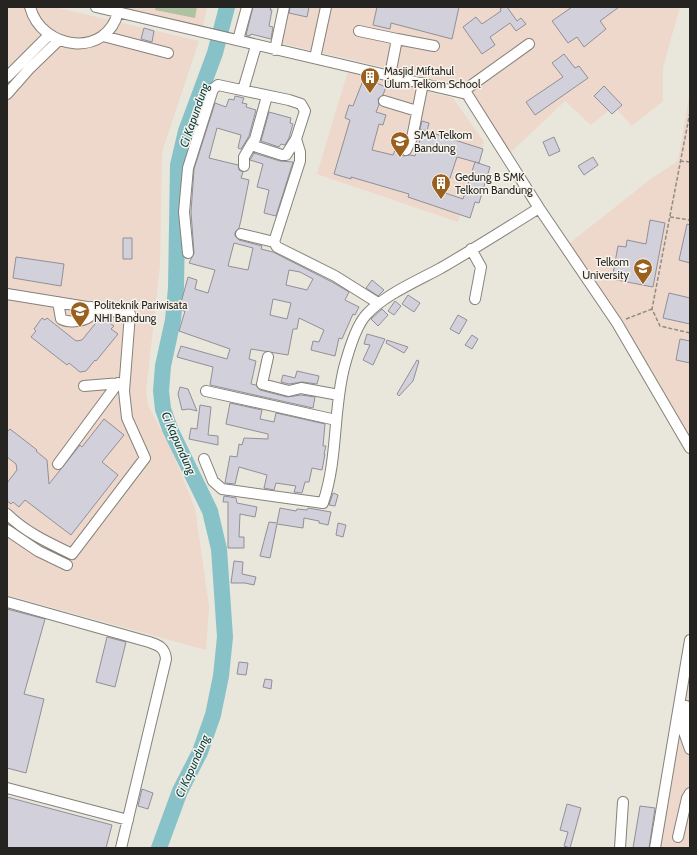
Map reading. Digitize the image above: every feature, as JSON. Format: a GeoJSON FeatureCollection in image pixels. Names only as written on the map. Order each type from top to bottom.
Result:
{"type":"FeatureCollection","features":[{"type":"Feature","properties":{"kind":"street"},"geometry":{"type":"LineString","coordinates":[[30,7],[39,26],[49,35],[58,41],[73,44],[89,42],[102,36],[115,23],[118,12]]}},
{"type":"Feature","properties":{"kind":"street"},"geometry":{"type":"LineString","coordinates":[[96,7],[227,37],[256,46],[462,92],[471,100],[539,208],[617,323],[690,448]]}},
{"type":"Feature","properties":{"kind":"street"},"geometry":{"type":"LineString","coordinates":[[238,40],[247,7]]}},
{"type":"Feature","properties":{"kind":"street"},"geometry":{"type":"LineString","coordinates":[[275,50],[284,7]]}},
{"type":"Feature","properties":{"kind":"street"},"geometry":{"type":"LineString","coordinates":[[315,58],[326,7]]}},
{"type":"Feature","properties":{"kind":"street"},"geometry":{"type":"LineString","coordinates":[[359,31],[434,46]]}},
{"type":"Feature","properties":{"kind":"street"},"geometry":{"type":"LineString","coordinates":[[7,77],[49,35]]}},
{"type":"Feature","properties":{"kind":"street"},"geometry":{"type":"LineString","coordinates":[[102,36],[168,53]]}},
{"type":"Feature","properties":{"kind":"street"},"geometry":{"type":"LineString","coordinates":[[390,75],[397,39]]}},
{"type":"Feature","properties":{"kind":"street"},"geometry":{"type":"LineString","coordinates":[[7,94],[29,68],[58,41]]}},
{"type":"Feature","properties":{"kind":"street"},"geometry":{"type":"LineString","coordinates":[[462,92],[529,44]]}},
{"type":"Feature","properties":{"kind":"street"},"geometry":{"type":"LineString","coordinates":[[244,90],[256,46]]}},
{"type":"Feature","properties":{"kind":"street"},"geometry":{"type":"LineString","coordinates":[[406,150],[412,138],[416,111],[423,83]]}},
{"type":"Feature","properties":{"kind":"street"},"geometry":{"type":"LineString","coordinates":[[188,253],[184,212],[188,168],[213,89],[218,85],[289,100],[304,106],[305,111],[296,139],[286,155],[251,145]]}},
{"type":"Feature","properties":{"kind":"street"},"geometry":{"type":"LineString","coordinates":[[244,166],[244,157],[251,145],[267,96]]}},
{"type":"Feature","properties":{"kind":"street"},"geometry":{"type":"LineString","coordinates":[[384,101],[416,111]]}},
{"type":"Feature","properties":{"kind":"street"},"geometry":{"type":"LineString","coordinates":[[274,242],[298,166],[300,152],[296,139]]}},
{"type":"Feature","properties":{"kind":"street"},"geometry":{"type":"LineString","coordinates":[[204,459],[213,481],[222,489],[323,503],[332,458],[339,395],[344,368],[353,340],[365,316],[378,303],[539,208]]}},
{"type":"Feature","properties":{"kind":"street"},"geometry":{"type":"LineString","coordinates":[[241,234],[274,242],[277,247],[334,276],[378,303]]}},
{"type":"Feature","properties":{"kind":"street"},"geometry":{"type":"LineString","coordinates":[[471,249],[481,267],[475,299]]}},
{"type":"Feature","properties":{"kind":"street"},"geometry":{"type":"LineString","coordinates":[[7,294],[130,314],[121,383],[127,418],[145,458],[72,554],[44,541],[15,522],[7,514]]}},
{"type":"Feature","properties":{"kind":"street"},"geometry":{"type":"LineString","coordinates":[[58,302],[61,319],[66,322],[84,320],[89,317],[91,307]]}},
{"type":"Feature","properties":{"kind":"street"},"geometry":{"type":"LineString","coordinates":[[268,356],[262,384],[289,391],[301,388],[339,395]]}},
{"type":"Feature","properties":{"kind":"street"},"geometry":{"type":"LineString","coordinates":[[84,386],[121,383]]}},
{"type":"Feature","properties":{"kind":"street"},"geometry":{"type":"LineString","coordinates":[[58,464],[121,383]]}},
{"type":"Feature","properties":{"kind":"street"},"geometry":{"type":"LineString","coordinates":[[206,391],[336,420]]}},
{"type":"Feature","properties":{"kind":"street"},"geometry":{"type":"LineString","coordinates":[[7,530],[38,551],[67,565]]}},
{"type":"Feature","properties":{"kind":"street"},"geometry":{"type":"LineString","coordinates":[[7,602],[149,642],[160,646],[166,653],[121,848]]}},
{"type":"Feature","properties":{"kind":"street"},"geometry":{"type":"LineString","coordinates":[[655,848],[690,640]]}},
{"type":"Feature","properties":{"kind":"street"},"geometry":{"type":"LineString","coordinates":[[690,680],[684,718],[684,732],[690,749]]}},
{"type":"Feature","properties":{"kind":"street"},"geometry":{"type":"LineString","coordinates":[[7,788],[128,820]]}},
{"type":"Feature","properties":{"kind":"street"},"geometry":{"type":"LineString","coordinates":[[678,837],[687,798],[690,793]]}},
{"type":"Feature","properties":{"kind":"street"},"geometry":{"type":"LineString","coordinates":[[620,848],[624,802]]}},
{"type":"Feature","properties":{"kind":"path"},"geometry":{"type":"LineString","coordinates":[[690,112],[652,309],[660,326],[690,333]]}},
{"type":"Feature","properties":{"kind":"path"},"geometry":{"type":"LineString","coordinates":[[680,160],[690,162]]}},
{"type":"Feature","properties":{"kind":"path"},"geometry":{"type":"LineString","coordinates":[[670,217],[690,220]]}},
{"type":"Feature","properties":{"kind":"path"},"geometry":{"type":"LineString","coordinates":[[617,323],[652,309]]}},
{"type":"Feature","properties":{"kind":"shaded area","name":"Politeknik Pariwisata NHI Bandung"},"geometry":{"type":"Polygon","coordinates":[[[7,7],[54,7],[199,41],[162,152],[160,265],[146,391],[148,405],[170,447],[195,508],[209,606],[206,650],[7,595],[7,7]]]}},
{"type":"Feature","properties":{"kind":"shaded area"},"geometry":{"type":"Polygon","coordinates":[[[111,7],[207,7],[203,27],[111,7]]]}},
{"type":"Feature","properties":{"kind":"shaded area"},"geometry":{"type":"Polygon","coordinates":[[[285,7],[680,7],[663,67],[663,101],[632,126],[614,106],[591,125],[565,101],[511,152],[455,84],[276,42],[285,7]]]}},
{"type":"Feature","properties":{"kind":"shaded area","name":"SMA Telkom Bandung"},"geometry":{"type":"Polygon","coordinates":[[[348,71],[453,98],[484,142],[458,222],[317,174],[348,71]]]}},
{"type":"Feature","properties":{"kind":"shaded area","name":"Telkom University"},"geometry":{"type":"Polygon","coordinates":[[[690,91],[690,442],[570,243],[652,178],[678,161],[690,91]]]}},
{"type":"Feature","properties":{"kind":"shaded area"},"geometry":{"type":"Polygon","coordinates":[[[690,660],[690,848],[658,848],[690,660]]]}},
{"type":"Feature","properties":{"kind":"green space"},"geometry":{"type":"Polygon","coordinates":[[[156,7],[197,7],[195,18],[155,10],[156,7]]]}},
{"type":"Feature","properties":{"kind":"building"},"geometry":{"type":"Polygon","coordinates":[[[253,7],[271,7],[270,10],[272,10],[269,26],[273,27],[271,39],[251,34],[250,36],[246,35],[253,7]]]}},
{"type":"Feature","properties":{"kind":"building"},"geometry":{"type":"Polygon","coordinates":[[[290,7],[309,7],[307,17],[289,13],[290,7]]]}},
{"type":"Feature","properties":{"kind":"building"},"geometry":{"type":"Polygon","coordinates":[[[377,7],[459,7],[452,39],[391,23],[390,29],[373,25],[377,7]]]}},
{"type":"Feature","properties":{"kind":"building"},"geometry":{"type":"Polygon","coordinates":[[[507,7],[517,21],[521,18],[526,24],[516,31],[510,23],[490,37],[495,45],[482,54],[463,27],[476,17],[482,24],[501,11],[500,9],[507,7]]]}},
{"type":"Feature","properties":{"kind":"building"},"geometry":{"type":"Polygon","coordinates":[[[572,7],[619,7],[600,21],[606,29],[584,47],[577,37],[568,43],[552,21],[572,7]]]}},
{"type":"Feature","properties":{"kind":"building"},"geometry":{"type":"Polygon","coordinates":[[[144,28],[154,31],[152,42],[141,39],[144,28]]]}},
{"type":"Feature","properties":{"kind":"building"},"geometry":{"type":"Polygon","coordinates":[[[564,54],[575,68],[579,66],[588,78],[535,115],[526,102],[563,77],[552,63],[564,54]]]}},
{"type":"Feature","properties":{"kind":"building"},"geometry":{"type":"Polygon","coordinates":[[[364,78],[386,87],[383,95],[378,99],[379,105],[376,112],[386,115],[383,125],[379,124],[372,150],[393,155],[395,150],[400,151],[403,156],[415,156],[423,130],[483,149],[479,163],[475,162],[490,167],[479,203],[475,202],[470,218],[408,197],[409,194],[351,177],[351,179],[334,174],[350,120],[345,118],[349,105],[353,106],[364,78]],[[457,157],[445,193],[463,199],[475,162],[457,157]]]}},
{"type":"Feature","properties":{"kind":"building"},"geometry":{"type":"Polygon","coordinates":[[[604,86],[622,105],[612,114],[594,96],[604,86]]]}},
{"type":"Feature","properties":{"kind":"building"},"geometry":{"type":"Polygon","coordinates":[[[235,96],[244,98],[242,103],[247,104],[246,107],[256,110],[249,136],[241,149],[238,148],[241,135],[217,128],[209,158],[238,165],[239,170],[243,172],[241,178],[249,180],[239,228],[235,232],[235,236],[239,240],[262,246],[261,249],[273,252],[332,282],[349,292],[345,300],[359,307],[355,315],[353,314],[342,339],[339,338],[335,356],[311,350],[313,341],[319,342],[324,330],[299,318],[297,329],[293,329],[288,355],[251,349],[249,359],[256,361],[251,384],[256,385],[260,390],[287,397],[301,395],[315,397],[313,408],[210,385],[213,367],[177,357],[181,346],[227,359],[230,349],[179,331],[185,311],[179,310],[188,277],[197,280],[195,289],[208,293],[215,270],[189,263],[194,253],[191,212],[194,169],[215,103],[226,107],[229,99],[234,100],[235,96]],[[234,243],[228,266],[248,270],[253,248],[234,243]],[[289,270],[286,285],[307,290],[313,279],[300,272],[289,270]],[[273,299],[270,315],[287,319],[291,303],[273,299]]]}},
{"type":"Feature","properties":{"kind":"building"},"geometry":{"type":"Polygon","coordinates":[[[269,112],[291,118],[290,123],[293,124],[289,138],[285,145],[281,144],[279,147],[261,141],[269,112]]]}},
{"type":"Feature","properties":{"kind":"building"},"geometry":{"type":"Polygon","coordinates":[[[422,121],[429,123],[427,131],[420,129],[422,121]]]}},
{"type":"Feature","properties":{"kind":"building"},"geometry":{"type":"Polygon","coordinates":[[[554,137],[560,151],[549,156],[543,142],[554,137]]]}},
{"type":"Feature","properties":{"kind":"building"},"geometry":{"type":"Polygon","coordinates":[[[254,153],[280,161],[293,162],[276,216],[264,213],[269,190],[257,187],[263,164],[250,160],[254,153]]]}},
{"type":"Feature","properties":{"kind":"building"},"geometry":{"type":"Polygon","coordinates":[[[593,157],[598,165],[584,175],[578,166],[593,157]]]}},
{"type":"Feature","properties":{"kind":"building"},"geometry":{"type":"Polygon","coordinates":[[[650,220],[665,223],[653,287],[612,279],[618,246],[626,247],[627,240],[646,244],[650,220]]]}},
{"type":"Feature","properties":{"kind":"building"},"geometry":{"type":"Polygon","coordinates":[[[687,224],[690,225],[690,263],[679,260],[687,224]]]}},
{"type":"Feature","properties":{"kind":"building"},"geometry":{"type":"Polygon","coordinates":[[[123,238],[132,238],[132,259],[123,259],[123,238]]]}},
{"type":"Feature","properties":{"kind":"building"},"geometry":{"type":"Polygon","coordinates":[[[16,257],[64,264],[61,286],[13,278],[16,257]]]}},
{"type":"Feature","properties":{"kind":"building"},"geometry":{"type":"Polygon","coordinates":[[[372,280],[384,290],[378,296],[366,288],[372,280]]]}},
{"type":"Feature","properties":{"kind":"building"},"geometry":{"type":"Polygon","coordinates":[[[669,293],[690,298],[690,324],[663,318],[669,293]]]}},
{"type":"Feature","properties":{"kind":"building"},"geometry":{"type":"Polygon","coordinates":[[[408,295],[420,303],[414,312],[402,304],[408,295]]]}},
{"type":"Feature","properties":{"kind":"building"},"geometry":{"type":"Polygon","coordinates":[[[395,301],[401,306],[394,315],[388,311],[395,301]]]}},
{"type":"Feature","properties":{"kind":"building"},"geometry":{"type":"Polygon","coordinates":[[[382,309],[388,315],[378,326],[371,319],[382,309]]]}},
{"type":"Feature","properties":{"kind":"building"},"geometry":{"type":"Polygon","coordinates":[[[458,315],[467,320],[459,334],[450,329],[458,315]]]}},
{"type":"Feature","properties":{"kind":"building"},"geometry":{"type":"Polygon","coordinates":[[[42,318],[45,320],[47,318],[76,341],[82,340],[99,319],[102,321],[103,318],[114,326],[111,329],[118,334],[86,371],[80,372],[69,363],[67,365],[31,337],[36,331],[34,329],[42,318]]]}},
{"type":"Feature","properties":{"kind":"building"},"geometry":{"type":"Polygon","coordinates":[[[367,334],[385,339],[373,365],[363,360],[370,345],[364,344],[367,334]]]}},
{"type":"Feature","properties":{"kind":"building"},"geometry":{"type":"Polygon","coordinates":[[[472,335],[478,339],[472,349],[465,345],[472,335]]]}},
{"type":"Feature","properties":{"kind":"building"},"geometry":{"type":"Polygon","coordinates":[[[680,339],[690,341],[690,363],[676,360],[680,339]]]}},
{"type":"Feature","properties":{"kind":"building"},"geometry":{"type":"Polygon","coordinates":[[[387,340],[408,347],[404,353],[386,343],[387,340]]]}},
{"type":"Feature","properties":{"kind":"building"},"geometry":{"type":"Polygon","coordinates":[[[417,360],[419,361],[413,381],[399,396],[397,394],[417,360]]]}},
{"type":"Feature","properties":{"kind":"building"},"geometry":{"type":"Polygon","coordinates":[[[297,371],[319,376],[317,384],[302,382],[289,384],[281,382],[283,375],[295,378],[297,371]]]}},
{"type":"Feature","properties":{"kind":"building"},"geometry":{"type":"Polygon","coordinates":[[[180,387],[188,389],[197,411],[189,409],[182,410],[178,394],[180,387]]]}},
{"type":"Feature","properties":{"kind":"building"},"geometry":{"type":"Polygon","coordinates":[[[230,403],[262,410],[260,419],[274,422],[276,413],[325,424],[323,446],[326,446],[322,470],[312,468],[309,482],[305,482],[302,493],[294,492],[296,486],[276,483],[274,490],[264,488],[267,475],[239,467],[235,484],[225,483],[230,456],[237,457],[239,444],[242,445],[244,438],[268,439],[268,434],[226,424],[230,403]]]}},
{"type":"Feature","properties":{"kind":"building"},"geometry":{"type":"Polygon","coordinates":[[[200,405],[211,407],[208,435],[218,436],[218,445],[189,439],[191,428],[197,429],[200,405]]]}},
{"type":"Feature","properties":{"kind":"building"},"geometry":{"type":"Polygon","coordinates":[[[104,419],[124,435],[102,462],[118,475],[71,535],[25,500],[19,507],[13,502],[11,504],[7,501],[7,483],[17,470],[16,464],[7,457],[7,432],[10,429],[37,450],[36,451],[47,460],[49,484],[80,445],[82,447],[104,419]]]}},
{"type":"Feature","properties":{"kind":"building"},"geometry":{"type":"Polygon","coordinates":[[[333,493],[338,495],[335,506],[329,505],[333,493]]]}},
{"type":"Feature","properties":{"kind":"building"},"geometry":{"type":"Polygon","coordinates":[[[224,496],[236,498],[237,503],[257,507],[255,517],[240,514],[239,537],[244,537],[244,548],[228,548],[228,502],[223,502],[224,496]]]}},
{"type":"Feature","properties":{"kind":"building"},"geometry":{"type":"Polygon","coordinates":[[[280,508],[296,511],[297,509],[307,510],[308,508],[331,512],[328,525],[319,523],[319,521],[304,518],[303,528],[277,524],[270,558],[260,556],[269,522],[277,523],[280,508]]]}},
{"type":"Feature","properties":{"kind":"building"},"geometry":{"type":"Polygon","coordinates":[[[338,523],[346,525],[343,537],[336,535],[338,523]]]}},
{"type":"Feature","properties":{"kind":"building"},"geometry":{"type":"Polygon","coordinates":[[[234,561],[243,562],[242,574],[256,577],[254,585],[245,583],[231,583],[234,561]]]}},
{"type":"Feature","properties":{"kind":"building"},"geometry":{"type":"Polygon","coordinates":[[[7,609],[45,619],[24,694],[44,699],[26,773],[7,768],[7,609]]]}},
{"type":"Feature","properties":{"kind":"building"},"geometry":{"type":"Polygon","coordinates":[[[107,637],[126,642],[115,687],[96,682],[107,637]]]}},
{"type":"Feature","properties":{"kind":"building"},"geometry":{"type":"Polygon","coordinates":[[[239,662],[248,663],[246,675],[237,674],[239,662]]]}},
{"type":"Feature","properties":{"kind":"building"},"geometry":{"type":"Polygon","coordinates":[[[265,679],[272,680],[271,689],[263,687],[265,679]]]}},
{"type":"Feature","properties":{"kind":"building"},"geometry":{"type":"Polygon","coordinates":[[[142,789],[153,793],[148,809],[138,806],[142,789]]]}},
{"type":"Feature","properties":{"kind":"building"},"geometry":{"type":"Polygon","coordinates":[[[7,797],[112,825],[106,848],[7,848],[7,797]]]}},
{"type":"Feature","properties":{"kind":"building"},"geometry":{"type":"Polygon","coordinates":[[[567,804],[581,808],[570,848],[564,846],[568,832],[560,830],[567,804]]]}},
{"type":"Feature","properties":{"kind":"building"},"geometry":{"type":"Polygon","coordinates":[[[640,806],[655,808],[649,848],[633,848],[640,806]]]}},
{"type":"Feature","properties":{"kind":"waterway","name":"Ci Kapundung"},"geometry":{"type":"LineString","coordinates":[[159,848],[180,791],[200,752],[213,715],[221,676],[225,637],[219,549],[210,511],[170,429],[163,409],[161,391],[163,366],[173,320],[176,288],[178,165],[186,131],[215,53],[227,7]]}},
{"type":"Feature","properties":{"kind":"place","name":"Masjid Miftahul Úlum Telkom School"},"geometry":{"type":"Point","coordinates":[370,94]}},
{"type":"Feature","properties":{"kind":"place","name":"SMA Telkom Bandung"},"geometry":{"type":"Point","coordinates":[400,158]}},
{"type":"Feature","properties":{"kind":"place","name":"Gedung B SMK Telkom Bandung"},"geometry":{"type":"Point","coordinates":[441,200]}},
{"type":"Feature","properties":{"kind":"place","name":"Telkom University"},"geometry":{"type":"Point","coordinates":[643,285]}},
{"type":"Feature","properties":{"kind":"place","name":"Politeknik Pariwisata NHI Bandung"},"geometry":{"type":"Point","coordinates":[80,328]}}]}
